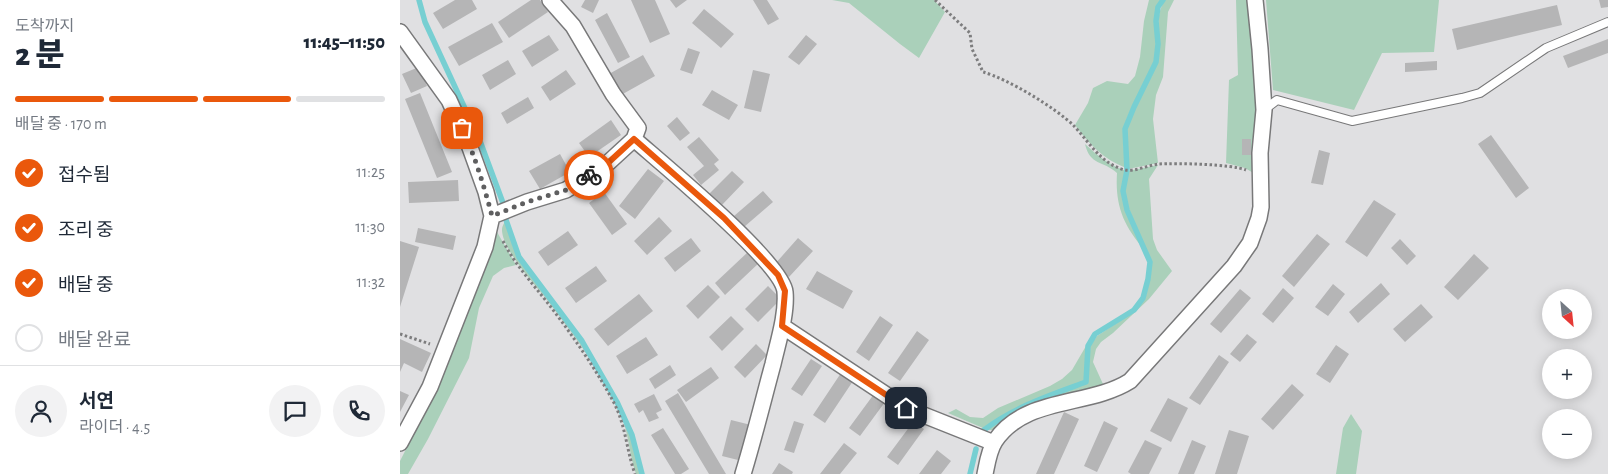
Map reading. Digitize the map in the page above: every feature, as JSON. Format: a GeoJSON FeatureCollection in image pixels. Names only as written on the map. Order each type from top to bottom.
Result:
{"type":"FeatureCollection","features":[{"type":"Feature","properties":{"kind":"street"},"geometry":{"type":"LineString","coordinates":[[492,216],[527,202],[566,190],[609,162],[634,139],[638,128],[613,94],[573,26],[550,0]]}},
{"type":"Feature","properties":{"kind":"street"},"geometry":{"type":"LineString","coordinates":[[984,474],[994,442],[1011,425],[1034,412],[1108,392],[1130,381],[1223,280],[1250,243],[1261,207],[1260,153],[1264,110],[1260,49],[1254,0]]}},
{"type":"Feature","properties":{"kind":"street"},"geometry":{"type":"LineString","coordinates":[[400,442],[430,387],[485,247],[492,216],[486,192],[468,142],[448,100],[424,64],[401,37]]}},
{"type":"Feature","properties":{"kind":"street"},"geometry":{"type":"LineString","coordinates":[[634,139],[724,218],[778,275],[785,291],[782,326],[743,474]]}},
{"type":"Feature","properties":{"kind":"street"},"geometry":{"type":"LineString","coordinates":[[782,326],[906,408],[994,442]]}},
{"type":"Feature","properties":{"kind":"lane"},"geometry":{"type":"LineString","coordinates":[[1264,110],[1277,100],[1352,121],[1462,98],[1480,93],[1546,48],[1608,22]]}},
{"type":"Feature","properties":{"kind":"path"},"geometry":{"type":"LineString","coordinates":[[935,0],[970,33],[972,49],[983,72],[997,76],[1056,111],[1074,126],[1086,143],[1099,156],[1112,164],[1127,170],[1158,164],[1222,166],[1245,169],[1261,190]]}},
{"type":"Feature","properties":{"kind":"path"},"geometry":{"type":"LineString","coordinates":[[492,216],[505,246],[571,334],[613,401],[626,432],[634,474]]}},
{"type":"Feature","properties":{"kind":"path"},"geometry":{"type":"LineString","coordinates":[[400,334],[444,349]]}},
{"type":"Feature","properties":{"kind":"green space"},"geometry":{"type":"Polygon","coordinates":[[[832,0],[934,0],[945,12],[919,58],[849,3],[832,0]]]}},
{"type":"Feature","properties":{"kind":"green space"},"geometry":{"type":"Polygon","coordinates":[[[1149,0],[1161,0],[1157,7],[1155,21],[1155,60],[1126,121],[1123,139],[1126,168],[1110,160],[1097,150],[1075,125],[1088,103],[1093,88],[1107,81],[1128,84],[1135,76],[1149,0]]]}},
{"type":"Feature","properties":{"kind":"green space"},"geometry":{"type":"Polygon","coordinates":[[[1165,0],[1174,0],[1168,12],[1163,77],[1156,95],[1153,119],[1158,163],[1128,169],[1126,130],[1128,121],[1155,69],[1158,52],[1159,14],[1165,0]]]}},
{"type":"Feature","properties":{"kind":"green space"},"geometry":{"type":"Polygon","coordinates":[[[1236,0],[1248,0],[1259,89],[1256,112],[1255,174],[1245,168],[1226,163],[1229,80],[1238,75],[1236,0]]]}},
{"type":"Feature","properties":{"kind":"green space"},"geometry":{"type":"Polygon","coordinates":[[[1266,0],[1439,0],[1434,52],[1382,53],[1354,110],[1273,90],[1266,0]]]}},
{"type":"Feature","properties":{"kind":"green space"},"geometry":{"type":"Polygon","coordinates":[[[1085,144],[1104,160],[1126,171],[1121,191],[1126,210],[1144,249],[1131,232],[1122,214],[1117,195],[1117,173],[1090,156],[1085,144]]]}},
{"type":"Feature","properties":{"kind":"green space"},"geometry":{"type":"Polygon","coordinates":[[[1158,165],[1149,179],[1153,239],[1157,250],[1172,271],[1149,299],[1101,342],[1096,349],[1093,362],[1103,384],[996,430],[985,430],[1022,409],[1087,383],[1089,347],[1097,336],[1135,311],[1145,299],[1150,279],[1151,261],[1129,209],[1124,191],[1128,171],[1158,165]]]}},
{"type":"Feature","properties":{"kind":"green space"},"geometry":{"type":"Polygon","coordinates":[[[505,221],[517,258],[581,342],[617,402],[630,435],[640,474],[636,474],[624,422],[606,384],[586,353],[506,245],[502,228],[505,221]]]}},
{"type":"Feature","properties":{"kind":"green space"},"geometry":{"type":"Polygon","coordinates":[[[497,232],[516,265],[504,268],[493,276],[479,308],[469,358],[408,474],[400,474],[400,461],[438,386],[490,242],[497,232]]]}},
{"type":"Feature","properties":{"kind":"green space"},"geometry":{"type":"Polygon","coordinates":[[[1086,346],[1085,381],[1019,407],[983,428],[948,413],[956,409],[970,417],[983,418],[998,408],[1050,386],[1072,370],[1086,346]]]}},
{"type":"Feature","properties":{"kind":"green space"},"geometry":{"type":"Polygon","coordinates":[[[1351,414],[1362,431],[1356,474],[1336,474],[1343,428],[1351,414]]]}},
{"type":"Feature","properties":{"kind":"building"},"geometry":{"type":"Polygon","coordinates":[[[455,0],[472,0],[477,9],[443,29],[433,13],[455,0]]]}},
{"type":"Feature","properties":{"kind":"building"},"geometry":{"type":"Polygon","coordinates":[[[531,0],[540,0],[548,12],[509,38],[498,22],[531,0]]]}},
{"type":"Feature","properties":{"kind":"building"},"geometry":{"type":"Polygon","coordinates":[[[585,0],[599,0],[593,13],[581,7],[585,0]]]}},
{"type":"Feature","properties":{"kind":"building"},"geometry":{"type":"Polygon","coordinates":[[[631,0],[655,0],[670,34],[650,43],[631,0]]]}},
{"type":"Feature","properties":{"kind":"building"},"geometry":{"type":"Polygon","coordinates":[[[670,0],[687,0],[676,8],[670,0]]]}},
{"type":"Feature","properties":{"kind":"building"},"geometry":{"type":"Polygon","coordinates":[[[753,0],[767,0],[779,19],[768,25],[753,0]]]}},
{"type":"Feature","properties":{"kind":"building"},"geometry":{"type":"Polygon","coordinates":[[[1599,0],[1608,0],[1608,7],[1601,8],[1599,0]]]}},
{"type":"Feature","properties":{"kind":"building"},"geometry":{"type":"Polygon","coordinates":[[[1557,5],[1562,25],[1457,50],[1452,29],[1557,5]]]}},
{"type":"Feature","properties":{"kind":"building"},"geometry":{"type":"Polygon","coordinates":[[[704,9],[734,34],[721,48],[692,23],[704,9]]]}},
{"type":"Feature","properties":{"kind":"building"},"geometry":{"type":"Polygon","coordinates":[[[607,13],[630,57],[618,63],[595,20],[607,13]]]}},
{"type":"Feature","properties":{"kind":"building"},"geometry":{"type":"Polygon","coordinates":[[[492,23],[503,42],[459,66],[448,47],[492,23]]]}},
{"type":"Feature","properties":{"kind":"building"},"geometry":{"type":"Polygon","coordinates":[[[549,35],[559,50],[532,67],[522,51],[549,35]]]}},
{"type":"Feature","properties":{"kind":"building"},"geometry":{"type":"Polygon","coordinates":[[[806,35],[817,44],[799,65],[788,57],[806,35]]]}},
{"type":"Feature","properties":{"kind":"building"},"geometry":{"type":"Polygon","coordinates":[[[1608,39],[1608,53],[1568,68],[1563,56],[1608,39]]]}},
{"type":"Feature","properties":{"kind":"building"},"geometry":{"type":"Polygon","coordinates":[[[688,48],[700,52],[692,74],[680,70],[688,48]]]}},
{"type":"Feature","properties":{"kind":"building"},"geometry":{"type":"Polygon","coordinates":[[[643,55],[655,76],[621,95],[609,74],[643,55]]]}},
{"type":"Feature","properties":{"kind":"building"},"geometry":{"type":"Polygon","coordinates":[[[508,60],[516,74],[490,90],[482,75],[508,60]]]}},
{"type":"Feature","properties":{"kind":"building"},"geometry":{"type":"Polygon","coordinates":[[[1437,61],[1437,70],[1405,72],[1405,63],[1437,61]]]}},
{"type":"Feature","properties":{"kind":"building"},"geometry":{"type":"Polygon","coordinates":[[[419,67],[427,86],[411,93],[402,74],[419,67]]]}},
{"type":"Feature","properties":{"kind":"building"},"geometry":{"type":"Polygon","coordinates":[[[566,70],[576,84],[550,101],[541,87],[566,70]]]}},
{"type":"Feature","properties":{"kind":"building"},"geometry":{"type":"Polygon","coordinates":[[[753,70],[770,74],[761,112],[744,108],[753,70]]]}},
{"type":"Feature","properties":{"kind":"building"},"geometry":{"type":"Polygon","coordinates":[[[712,90],[738,105],[729,120],[702,105],[712,90]]]}},
{"type":"Feature","properties":{"kind":"building"},"geometry":{"type":"Polygon","coordinates":[[[420,93],[452,172],[437,178],[405,99],[420,93]]]}},
{"type":"Feature","properties":{"kind":"building"},"geometry":{"type":"Polygon","coordinates":[[[528,97],[534,108],[507,124],[501,113],[528,97]]]}},
{"type":"Feature","properties":{"kind":"building"},"geometry":{"type":"Polygon","coordinates":[[[677,117],[690,133],[680,141],[667,126],[677,117]]]}},
{"type":"Feature","properties":{"kind":"building"},"geometry":{"type":"Polygon","coordinates":[[[611,120],[621,135],[589,157],[579,143],[611,120]]]}},
{"type":"Feature","properties":{"kind":"building"},"geometry":{"type":"Polygon","coordinates":[[[1491,135],[1529,188],[1516,198],[1478,144],[1491,135]]]}},
{"type":"Feature","properties":{"kind":"building"},"geometry":{"type":"Polygon","coordinates":[[[699,137],[719,160],[714,164],[719,170],[701,185],[693,175],[704,166],[687,147],[699,137]]]}},
{"type":"Feature","properties":{"kind":"building"},"geometry":{"type":"Polygon","coordinates":[[[1242,139],[1251,139],[1251,155],[1242,155],[1242,139]]]}},
{"type":"Feature","properties":{"kind":"building"},"geometry":{"type":"Polygon","coordinates":[[[1319,150],[1330,153],[1323,185],[1311,183],[1319,150]]]}},
{"type":"Feature","properties":{"kind":"building"},"geometry":{"type":"Polygon","coordinates":[[[560,154],[570,172],[540,189],[529,171],[560,154]]]}},
{"type":"Feature","properties":{"kind":"building"},"geometry":{"type":"Polygon","coordinates":[[[648,169],[664,181],[635,219],[619,206],[648,169]]]}},
{"type":"Feature","properties":{"kind":"building"},"geometry":{"type":"Polygon","coordinates":[[[732,171],[744,182],[721,206],[709,194],[732,171]]]}},
{"type":"Feature","properties":{"kind":"building"},"geometry":{"type":"Polygon","coordinates":[[[458,180],[459,201],[409,203],[408,182],[458,180]]]}},
{"type":"Feature","properties":{"kind":"building"},"geometry":{"type":"Polygon","coordinates":[[[763,191],[773,202],[744,227],[734,216],[763,191]]]}},
{"type":"Feature","properties":{"kind":"building"},"geometry":{"type":"Polygon","coordinates":[[[604,192],[627,224],[612,235],[589,203],[604,192]]]}},
{"type":"Feature","properties":{"kind":"building"},"geometry":{"type":"Polygon","coordinates":[[[1374,200],[1396,214],[1367,257],[1345,242],[1374,200]]]}},
{"type":"Feature","properties":{"kind":"building"},"geometry":{"type":"Polygon","coordinates":[[[659,217],[672,231],[647,255],[634,241],[659,217]]]}},
{"type":"Feature","properties":{"kind":"building"},"geometry":{"type":"Polygon","coordinates":[[[418,228],[456,236],[453,250],[415,242],[418,228]]]}},
{"type":"Feature","properties":{"kind":"building"},"geometry":{"type":"Polygon","coordinates":[[[568,231],[578,245],[548,266],[538,252],[568,231]]]}},
{"type":"Feature","properties":{"kind":"building"},"geometry":{"type":"Polygon","coordinates":[[[1317,234],[1330,244],[1294,287],[1282,276],[1317,234]]]}},
{"type":"Feature","properties":{"kind":"building"},"geometry":{"type":"Polygon","coordinates":[[[691,238],[701,251],[675,272],[664,258],[691,238]]]}},
{"type":"Feature","properties":{"kind":"building"},"geometry":{"type":"Polygon","coordinates":[[[798,238],[813,251],[789,277],[775,264],[798,238]]]}},
{"type":"Feature","properties":{"kind":"building"},"geometry":{"type":"Polygon","coordinates":[[[1400,239],[1416,256],[1407,265],[1391,248],[1400,239]]]}},
{"type":"Feature","properties":{"kind":"building"},"geometry":{"type":"Polygon","coordinates":[[[400,241],[419,247],[400,307],[400,241]]]}},
{"type":"Feature","properties":{"kind":"building"},"geometry":{"type":"Polygon","coordinates":[[[749,251],[760,262],[725,295],[715,283],[749,251]]]}},
{"type":"Feature","properties":{"kind":"building"},"geometry":{"type":"Polygon","coordinates":[[[1474,254],[1489,268],[1458,300],[1444,287],[1474,254]]]}},
{"type":"Feature","properties":{"kind":"building"},"geometry":{"type":"Polygon","coordinates":[[[596,266],[607,281],[576,303],[565,288],[596,266]]]}},
{"type":"Feature","properties":{"kind":"building"},"geometry":{"type":"Polygon","coordinates":[[[817,271],[853,291],[843,309],[806,289],[817,271]]]}},
{"type":"Feature","properties":{"kind":"building"},"geometry":{"type":"Polygon","coordinates":[[[1381,283],[1390,294],[1358,323],[1349,312],[1381,283]]]}},
{"type":"Feature","properties":{"kind":"building"},"geometry":{"type":"Polygon","coordinates":[[[1333,284],[1345,294],[1328,316],[1315,307],[1333,284]]]}},
{"type":"Feature","properties":{"kind":"building"},"geometry":{"type":"Polygon","coordinates":[[[708,285],[720,297],[698,319],[686,306],[708,285]]]}},
{"type":"Feature","properties":{"kind":"building"},"geometry":{"type":"Polygon","coordinates":[[[768,286],[781,299],[758,322],[745,309],[768,286]]]}},
{"type":"Feature","properties":{"kind":"building"},"geometry":{"type":"Polygon","coordinates":[[[1283,288],[1294,298],[1273,323],[1262,314],[1283,288]]]}},
{"type":"Feature","properties":{"kind":"building"},"geometry":{"type":"Polygon","coordinates":[[[1240,289],[1251,298],[1221,333],[1210,324],[1240,289]]]}},
{"type":"Feature","properties":{"kind":"building"},"geometry":{"type":"Polygon","coordinates":[[[639,294],[653,311],[608,346],[594,329],[639,294]]]}},
{"type":"Feature","properties":{"kind":"building"},"geometry":{"type":"Polygon","coordinates":[[[1421,304],[1433,317],[1405,342],[1393,329],[1421,304]]]}},
{"type":"Feature","properties":{"kind":"building"},"geometry":{"type":"Polygon","coordinates":[[[731,316],[744,329],[722,351],[709,337],[731,316]]]}},
{"type":"Feature","properties":{"kind":"building"},"geometry":{"type":"Polygon","coordinates":[[[880,316],[893,325],[869,361],[856,352],[880,316]]]}},
{"type":"Feature","properties":{"kind":"building"},"geometry":{"type":"Polygon","coordinates":[[[917,331],[929,340],[900,381],[888,373],[917,331]]]}},
{"type":"Feature","properties":{"kind":"building"},"geometry":{"type":"Polygon","coordinates":[[[1247,334],[1257,342],[1240,362],[1230,354],[1247,334]]]}},
{"type":"Feature","properties":{"kind":"building"},"geometry":{"type":"Polygon","coordinates":[[[646,337],[658,355],[627,374],[616,356],[646,337]]]}},
{"type":"Feature","properties":{"kind":"building"},"geometry":{"type":"Polygon","coordinates":[[[400,339],[431,353],[422,372],[404,363],[400,372],[400,339]]]}},
{"type":"Feature","properties":{"kind":"building"},"geometry":{"type":"Polygon","coordinates":[[[756,344],[767,355],[745,378],[734,367],[756,344]]]}},
{"type":"Feature","properties":{"kind":"building"},"geometry":{"type":"Polygon","coordinates":[[[1336,345],[1349,354],[1330,383],[1316,374],[1336,345]]]}},
{"type":"Feature","properties":{"kind":"building"},"geometry":{"type":"Polygon","coordinates":[[[1219,355],[1229,362],[1200,405],[1189,398],[1219,355]]]}},
{"type":"Feature","properties":{"kind":"building"},"geometry":{"type":"Polygon","coordinates":[[[811,359],[822,366],[802,396],[791,389],[811,359]]]}},
{"type":"Feature","properties":{"kind":"building"},"geometry":{"type":"Polygon","coordinates":[[[670,365],[676,375],[655,389],[649,379],[670,365]]]}},
{"type":"Feature","properties":{"kind":"building"},"geometry":{"type":"Polygon","coordinates":[[[711,367],[719,378],[686,402],[677,390],[711,367]]]}},
{"type":"Feature","properties":{"kind":"building"},"geometry":{"type":"Polygon","coordinates":[[[841,373],[853,381],[825,423],[813,415],[841,373]]]}},
{"type":"Feature","properties":{"kind":"building"},"geometry":{"type":"Polygon","coordinates":[[[1292,384],[1304,395],[1273,430],[1261,419],[1292,384]]]}},
{"type":"Feature","properties":{"kind":"building"},"geometry":{"type":"Polygon","coordinates":[[[400,391],[409,395],[400,412],[400,391]]]}},
{"type":"Feature","properties":{"kind":"building"},"geometry":{"type":"Polygon","coordinates":[[[678,393],[726,474],[709,474],[665,401],[678,393]]]}},
{"type":"Feature","properties":{"kind":"building"},"geometry":{"type":"Polygon","coordinates":[[[654,394],[662,410],[656,413],[659,418],[649,422],[643,410],[639,413],[634,404],[654,394]]]}},
{"type":"Feature","properties":{"kind":"building"},"geometry":{"type":"Polygon","coordinates":[[[874,394],[885,402],[860,436],[849,428],[874,394]]]}},
{"type":"Feature","properties":{"kind":"building"},"geometry":{"type":"Polygon","coordinates":[[[1168,398],[1188,408],[1171,442],[1150,431],[1168,398]]]}},
{"type":"Feature","properties":{"kind":"building"},"geometry":{"type":"Polygon","coordinates":[[[1064,412],[1079,419],[1054,474],[1036,474],[1064,412]]]}},
{"type":"Feature","properties":{"kind":"building"},"geometry":{"type":"Polygon","coordinates":[[[731,420],[751,425],[742,461],[722,456],[731,420]]]}},
{"type":"Feature","properties":{"kind":"building"},"geometry":{"type":"Polygon","coordinates":[[[794,421],[804,424],[794,453],[784,450],[794,421]]]}},
{"type":"Feature","properties":{"kind":"building"},"geometry":{"type":"Polygon","coordinates":[[[1104,421],[1118,428],[1097,472],[1084,466],[1104,421]]]}},
{"type":"Feature","properties":{"kind":"building"},"geometry":{"type":"Polygon","coordinates":[[[913,422],[924,429],[898,465],[887,457],[913,422]]]}},
{"type":"Feature","properties":{"kind":"building"},"geometry":{"type":"Polygon","coordinates":[[[663,428],[689,469],[681,474],[675,474],[651,435],[663,428]]]}},
{"type":"Feature","properties":{"kind":"building"},"geometry":{"type":"Polygon","coordinates":[[[1229,430],[1249,436],[1237,474],[1215,474],[1229,430]]]}},
{"type":"Feature","properties":{"kind":"building"},"geometry":{"type":"Polygon","coordinates":[[[1145,440],[1162,448],[1149,474],[1131,474],[1128,472],[1145,440]]]}},
{"type":"Feature","properties":{"kind":"building"},"geometry":{"type":"Polygon","coordinates":[[[1192,440],[1206,446],[1194,474],[1178,474],[1192,440]]]}},
{"type":"Feature","properties":{"kind":"building"},"geometry":{"type":"Polygon","coordinates":[[[844,443],[857,453],[840,474],[820,474],[844,443]]]}},
{"type":"Feature","properties":{"kind":"building"},"geometry":{"type":"Polygon","coordinates":[[[937,450],[951,461],[941,474],[919,474],[937,450]]]}},
{"type":"Feature","properties":{"kind":"building"},"geometry":{"type":"Polygon","coordinates":[[[779,463],[793,472],[792,474],[772,474],[779,463]]]}},
{"type":"Feature","properties":{"kind":"waterway"},"geometry":{"type":"LineString","coordinates":[[419,0],[425,22],[480,141],[503,203]]}},
{"type":"Feature","properties":{"kind":"waterway"},"geometry":{"type":"LineString","coordinates":[[984,430],[1020,408],[1086,382],[1088,346],[1095,334],[1134,310],[1143,298],[1150,262],[1127,210],[1123,191],[1127,170],[1125,129],[1156,62],[1158,44],[1156,21],[1158,7],[1163,0]]}},
{"type":"Feature","properties":{"kind":"waterway"},"geometry":{"type":"LineString","coordinates":[[505,217],[519,257],[582,341],[617,402],[632,435],[642,474]]}},
{"type":"Feature","properties":{"kind":"waterway"},"geometry":{"type":"LineString","coordinates":[[970,474],[976,449]]}},
{"type":"Feature","properties":{"kind":"way so far"},"geometry":{"type":"LineString","coordinates":[[462,128],[486,192],[492,216],[527,202],[566,190],[589,175]]}},
{"type":"Feature","properties":{"kind":"route"},"geometry":{"type":"LineString","coordinates":[[589,175],[609,162],[634,139],[724,218],[778,275],[785,291],[782,326],[906,408]]}}]}
